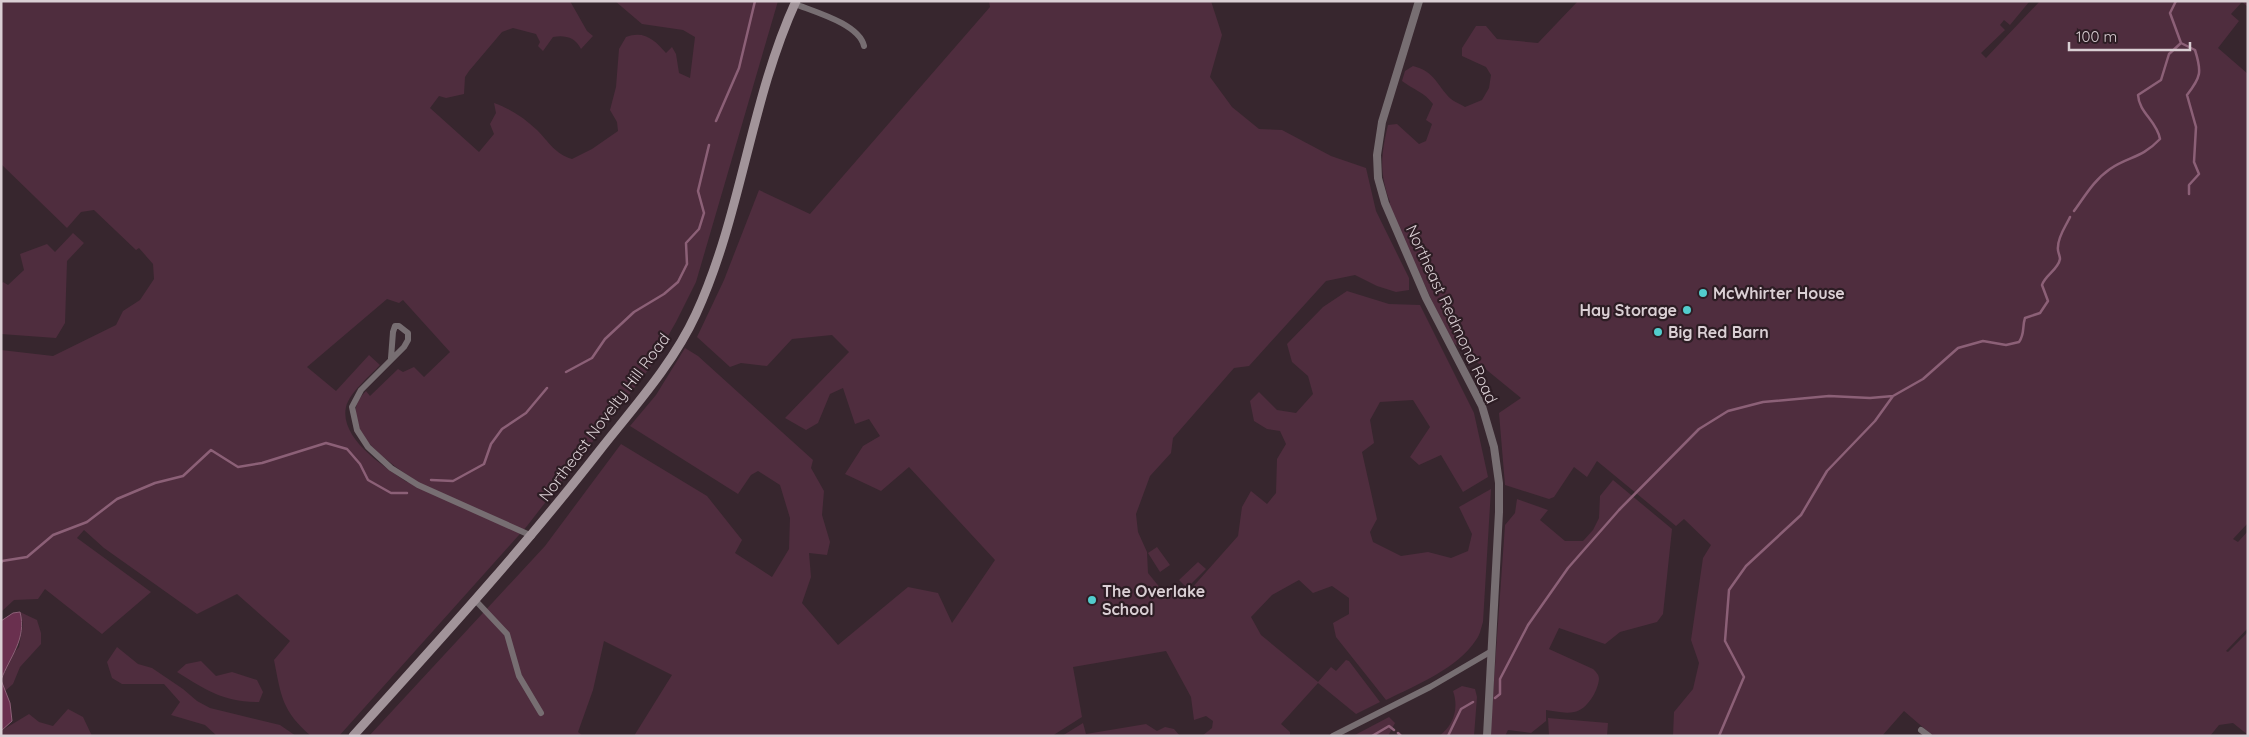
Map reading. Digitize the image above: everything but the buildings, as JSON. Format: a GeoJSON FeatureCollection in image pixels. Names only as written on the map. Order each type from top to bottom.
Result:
{"type":"FeatureCollection","features":[{"type":"Feature","properties":{"kind":"main road","name":"Northeast Novelty Hill Road"},"geometry":{"type":"LineString","coordinates":[[353,736],[476,601],[532,536],[668,362],[694,318],[717,260],[764,92],[782,36],[796,2]]}},
{"type":"Feature","properties":{"kind":"street","name":"Northeast Redmond Road"},"geometry":{"type":"LineString","coordinates":[[1419,1],[1382,122],[1378,155],[1378,178],[1385,203],[1426,298],[1482,406],[1494,447],[1499,483],[1499,512],[1487,736]]}},
{"type":"Feature","properties":{"kind":"street"},"geometry":{"type":"LineString","coordinates":[[796,2],[856,30],[863,40],[864,46]]}},
{"type":"Feature","properties":{"kind":"street"},"geometry":{"type":"LineString","coordinates":[[391,358],[394,345],[392,332],[396,326],[399,326],[408,333],[408,340],[361,390],[352,407],[357,430],[368,447],[391,468],[418,485],[532,536]]}},
{"type":"Feature","properties":{"kind":"street"},"geometry":{"type":"LineString","coordinates":[[476,601],[507,634],[519,676],[541,713]]}},
{"type":"Feature","properties":{"kind":"street"},"geometry":{"type":"LineString","coordinates":[[1334,736],[1430,687],[1490,652]]}},
{"type":"Feature","properties":{"kind":"street"},"geometry":{"type":"LineString","coordinates":[[1921,730],[1929,736]]}},
{"type":"Feature","properties":{"kind":"shaded area"},"geometry":{"type":"Polygon","coordinates":[[[1,1],[570,1],[587,31],[593,36],[581,49],[573,39],[557,36],[553,37],[543,51],[538,46],[540,42],[536,34],[513,28],[502,32],[465,77],[464,94],[446,98],[439,96],[430,108],[479,152],[494,134],[490,124],[496,113],[494,103],[522,118],[537,130],[557,151],[572,159],[592,149],[618,131],[617,122],[610,110],[616,87],[619,49],[626,37],[638,35],[649,38],[666,53],[672,47],[676,54],[679,73],[690,78],[695,37],[683,30],[642,24],[615,1],[778,1],[696,282],[649,369],[527,526],[339,736],[311,736],[294,719],[284,702],[274,660],[290,641],[237,594],[197,614],[104,548],[84,530],[77,538],[151,592],[102,634],[45,589],[38,599],[14,600],[1,612],[1,350],[53,356],[116,325],[123,311],[140,300],[154,279],[153,264],[139,248],[136,250],[94,210],[81,212],[67,228],[1,164],[1,1]],[[387,299],[307,367],[336,391],[369,355],[380,365],[351,396],[346,407],[346,419],[350,430],[366,451],[407,482],[412,478],[390,462],[367,441],[359,429],[355,416],[357,404],[366,391],[370,396],[398,369],[403,372],[414,367],[424,377],[450,352],[403,300],[399,303],[387,299]]]}},
{"type":"Feature","properties":{"kind":"shaded area"},"geometry":{"type":"Polygon","coordinates":[[[989,1],[1211,1],[1222,35],[1210,77],[1232,107],[1259,129],[1282,130],[1331,156],[1366,168],[1376,211],[1409,278],[1409,290],[1396,292],[1377,286],[1355,275],[1326,281],[1249,366],[1234,368],[1173,438],[1171,453],[1150,476],[1136,514],[1138,532],[1147,552],[1148,573],[1161,589],[1183,598],[1238,536],[1242,507],[1251,491],[1267,504],[1276,493],[1277,459],[1286,444],[1280,431],[1267,429],[1254,421],[1250,401],[1259,392],[1277,410],[1296,413],[1313,394],[1308,376],[1292,362],[1287,344],[1323,307],[1347,291],[1389,304],[1420,305],[1474,413],[1488,477],[1463,492],[1441,455],[1419,465],[1410,457],[1430,427],[1413,400],[1380,402],[1370,420],[1374,443],[1362,452],[1377,519],[1370,532],[1373,542],[1401,556],[1428,552],[1451,558],[1468,551],[1472,534],[1459,507],[1491,489],[1483,622],[1476,640],[1468,650],[1447,668],[1386,700],[1336,637],[1333,623],[1349,614],[1349,598],[1332,586],[1313,593],[1299,580],[1272,595],[1251,617],[1261,635],[1318,682],[1331,667],[1336,671],[1346,660],[1349,661],[1380,702],[1356,714],[1318,683],[1281,724],[1290,732],[1290,736],[1202,736],[1212,728],[1213,721],[1206,716],[1194,720],[1191,697],[1166,651],[1073,667],[1082,717],[1052,736],[634,736],[672,675],[604,641],[593,690],[578,732],[583,736],[369,736],[545,546],[621,444],[707,496],[742,540],[735,553],[772,577],[789,549],[790,518],[780,485],[758,471],[751,475],[738,494],[630,426],[656,395],[685,348],[698,356],[813,460],[811,468],[824,491],[822,515],[830,542],[827,555],[809,553],[811,577],[802,603],[838,645],[908,587],[938,593],[952,623],[995,560],[909,467],[881,491],[845,474],[863,446],[880,436],[869,419],[855,424],[843,388],[830,394],[818,423],[806,430],[785,418],[849,352],[832,335],[792,339],[767,366],[741,363],[730,367],[697,337],[724,280],[759,190],[810,214],[990,7],[989,1]]]}},
{"type":"Feature","properties":{"kind":"shaded area"},"geometry":{"type":"Polygon","coordinates":[[[1578,1],[2029,2],[2010,25],[2004,20],[2000,25],[2005,30],[1981,53],[1986,58],[2040,1],[2248,1],[2248,7],[2242,2],[2231,14],[2239,21],[2218,48],[2248,74],[2248,523],[2233,539],[2238,542],[2248,531],[2248,628],[2226,651],[2228,652],[2248,632],[2248,735],[2233,723],[2219,725],[2210,736],[1933,736],[1904,711],[1882,736],[1673,736],[1674,712],[1693,689],[1699,663],[1691,640],[1703,558],[1711,545],[1684,519],[1676,526],[1597,461],[1587,477],[1574,467],[1554,497],[1549,499],[1505,485],[1499,413],[1521,398],[1450,340],[1388,205],[1390,202],[1384,182],[1382,164],[1388,125],[1397,124],[1419,144],[1426,141],[1432,124],[1426,120],[1433,104],[1402,81],[1405,71],[1413,66],[1427,72],[1451,99],[1465,107],[1482,100],[1489,88],[1491,75],[1486,67],[1462,56],[1462,48],[1476,26],[1486,26],[1497,39],[1538,43],[1578,1]]]}},
{"type":"Feature","properties":{"kind":"shaded area"},"geometry":{"type":"Polygon","coordinates":[[[73,233],[84,243],[67,261],[65,323],[56,338],[1,334],[1,284],[3,282],[8,285],[24,270],[20,254],[47,244],[55,252],[73,233]]]}},
{"type":"Feature","properties":{"kind":"shaded area"},"geometry":{"type":"Polygon","coordinates":[[[1613,480],[1672,529],[1663,614],[1657,622],[1620,632],[1605,644],[1559,628],[1549,649],[1593,669],[1597,673],[1599,677],[1598,684],[1591,699],[1579,711],[1563,713],[1546,710],[1546,721],[1531,733],[1508,730],[1505,736],[1490,736],[1505,525],[1515,513],[1517,499],[1548,510],[1540,520],[1565,541],[1583,541],[1593,530],[1599,518],[1600,496],[1613,480]]]}},
{"type":"Feature","properties":{"kind":"shaded area"},"geometry":{"type":"Polygon","coordinates":[[[1157,547],[1170,565],[1160,572],[1148,553],[1157,547]]]}},
{"type":"Feature","properties":{"kind":"shaded area"},"geometry":{"type":"Polygon","coordinates":[[[1198,562],[1206,569],[1187,588],[1179,580],[1198,562]]]}},
{"type":"Feature","properties":{"kind":"shaded area"},"geometry":{"type":"Polygon","coordinates":[[[20,612],[37,620],[41,633],[41,644],[20,667],[13,684],[5,691],[1,680],[11,656],[19,647],[23,624],[20,612]]]}},
{"type":"Feature","properties":{"kind":"shaded area"},"geometry":{"type":"Polygon","coordinates":[[[20,612],[22,622],[19,639],[1,680],[1,621],[13,613],[20,612]]]}},
{"type":"Feature","properties":{"kind":"shaded area"},"geometry":{"type":"Polygon","coordinates":[[[117,647],[138,664],[152,668],[197,701],[210,708],[280,725],[296,736],[217,736],[205,725],[171,715],[180,702],[164,684],[122,684],[112,678],[107,662],[117,647]]]}},
{"type":"Feature","properties":{"kind":"shaded area"},"geometry":{"type":"Polygon","coordinates":[[[201,661],[216,676],[232,672],[257,680],[263,692],[259,702],[235,700],[215,694],[177,672],[186,664],[201,661]]]}},
{"type":"Feature","properties":{"kind":"shaded area"},"geometry":{"type":"Polygon","coordinates":[[[1,680],[10,703],[12,721],[1,731],[1,680]]]}},
{"type":"Feature","properties":{"kind":"shaded area"},"geometry":{"type":"Polygon","coordinates":[[[1462,686],[1475,689],[1477,697],[1474,736],[1439,736],[1448,727],[1454,716],[1455,697],[1453,691],[1462,686]]]}},
{"type":"Feature","properties":{"kind":"shaded area"},"geometry":{"type":"Polygon","coordinates":[[[68,709],[83,717],[92,736],[1,736],[1,731],[29,714],[39,722],[53,726],[68,709]]]}},
{"type":"Feature","properties":{"kind":"shaded area"},"geometry":{"type":"Polygon","coordinates":[[[1389,717],[1395,723],[1388,736],[1353,736],[1389,717]]]}},
{"type":"Feature","properties":{"kind":"shaded area"},"geometry":{"type":"Polygon","coordinates":[[[1548,718],[1608,723],[1607,736],[1549,736],[1548,718]]]}},
{"type":"Feature","properties":{"kind":"shaded area"},"geometry":{"type":"Polygon","coordinates":[[[1083,723],[1086,734],[1146,724],[1157,731],[1165,727],[1174,729],[1180,736],[1062,736],[1083,723]]]}},
{"type":"Feature","properties":{"kind":"waterway"},"geometry":{"type":"LineString","coordinates":[[716,121],[739,68],[755,1]]}},
{"type":"Feature","properties":{"kind":"waterway"},"geometry":{"type":"LineString","coordinates":[[2074,211],[2090,188],[2104,173],[2141,154],[2160,139],[2155,127],[2141,107],[2138,95],[2161,80],[2169,54],[2181,43],[2170,13],[2176,1]]}},
{"type":"Feature","properties":{"kind":"waterway"},"geometry":{"type":"LineString","coordinates":[[2181,43],[2195,50],[2199,64],[2198,79],[2187,95],[2196,127],[2194,162],[2199,174],[2189,185],[2189,194]]}},
{"type":"Feature","properties":{"kind":"waterway"},"geometry":{"type":"LineString","coordinates":[[566,372],[592,358],[605,339],[634,312],[664,294],[678,282],[687,264],[686,243],[699,229],[704,213],[698,191],[709,145]]}},
{"type":"Feature","properties":{"kind":"waterway"},"geometry":{"type":"LineString","coordinates":[[1719,736],[1744,677],[1725,641],[1729,590],[1746,566],[1801,515],[1827,471],[1875,421],[1893,396],[1923,379],[1958,348],[1983,341],[2006,345],[2019,342],[2025,318],[2040,313],[2048,301],[2042,285],[2059,263],[2059,239],[2070,217]]}},
{"type":"Feature","properties":{"kind":"waterway"},"geometry":{"type":"LineString","coordinates":[[431,480],[453,481],[484,464],[491,444],[502,429],[526,413],[547,388]]}},
{"type":"Feature","properties":{"kind":"waterway"},"geometry":{"type":"LineString","coordinates":[[1495,698],[1500,694],[1500,679],[1528,625],[1568,568],[1619,510],[1699,429],[1728,411],[1763,402],[1829,396],[1870,398],[1893,396]]}},
{"type":"Feature","properties":{"kind":"waterway"},"geometry":{"type":"LineString","coordinates":[[1,563],[2,561],[27,557],[53,535],[87,522],[117,499],[155,483],[183,476],[211,450],[238,467],[262,463],[326,443],[347,449],[360,464],[368,480],[391,493],[407,493]]}},
{"type":"Feature","properties":{"kind":"waterway"},"geometry":{"type":"LineString","coordinates":[[1448,736],[1461,709],[1473,702]]}},
{"type":"Feature","properties":{"kind":"waterway"},"geometry":{"type":"LineString","coordinates":[[1372,736],[1389,726],[1394,730]]}},
{"type":"Feature","properties":{"kind":"waterway"},"geometry":{"type":"LineString","coordinates":[[1398,733],[1401,736]]}},
{"type":"Feature","properties":{"kind":"place","name":"McWhirter House"},"geometry":{"type":"Point","coordinates":[1703,293]}},
{"type":"Feature","properties":{"kind":"place","name":"Hay Storage"},"geometry":{"type":"Point","coordinates":[1687,310]}},
{"type":"Feature","properties":{"kind":"place","name":"Big Red Barn"},"geometry":{"type":"Point","coordinates":[1658,332]}},
{"type":"Feature","properties":{"kind":"place","name":"The Overlake School"},"geometry":{"type":"Point","coordinates":[1092,600]}}]}
